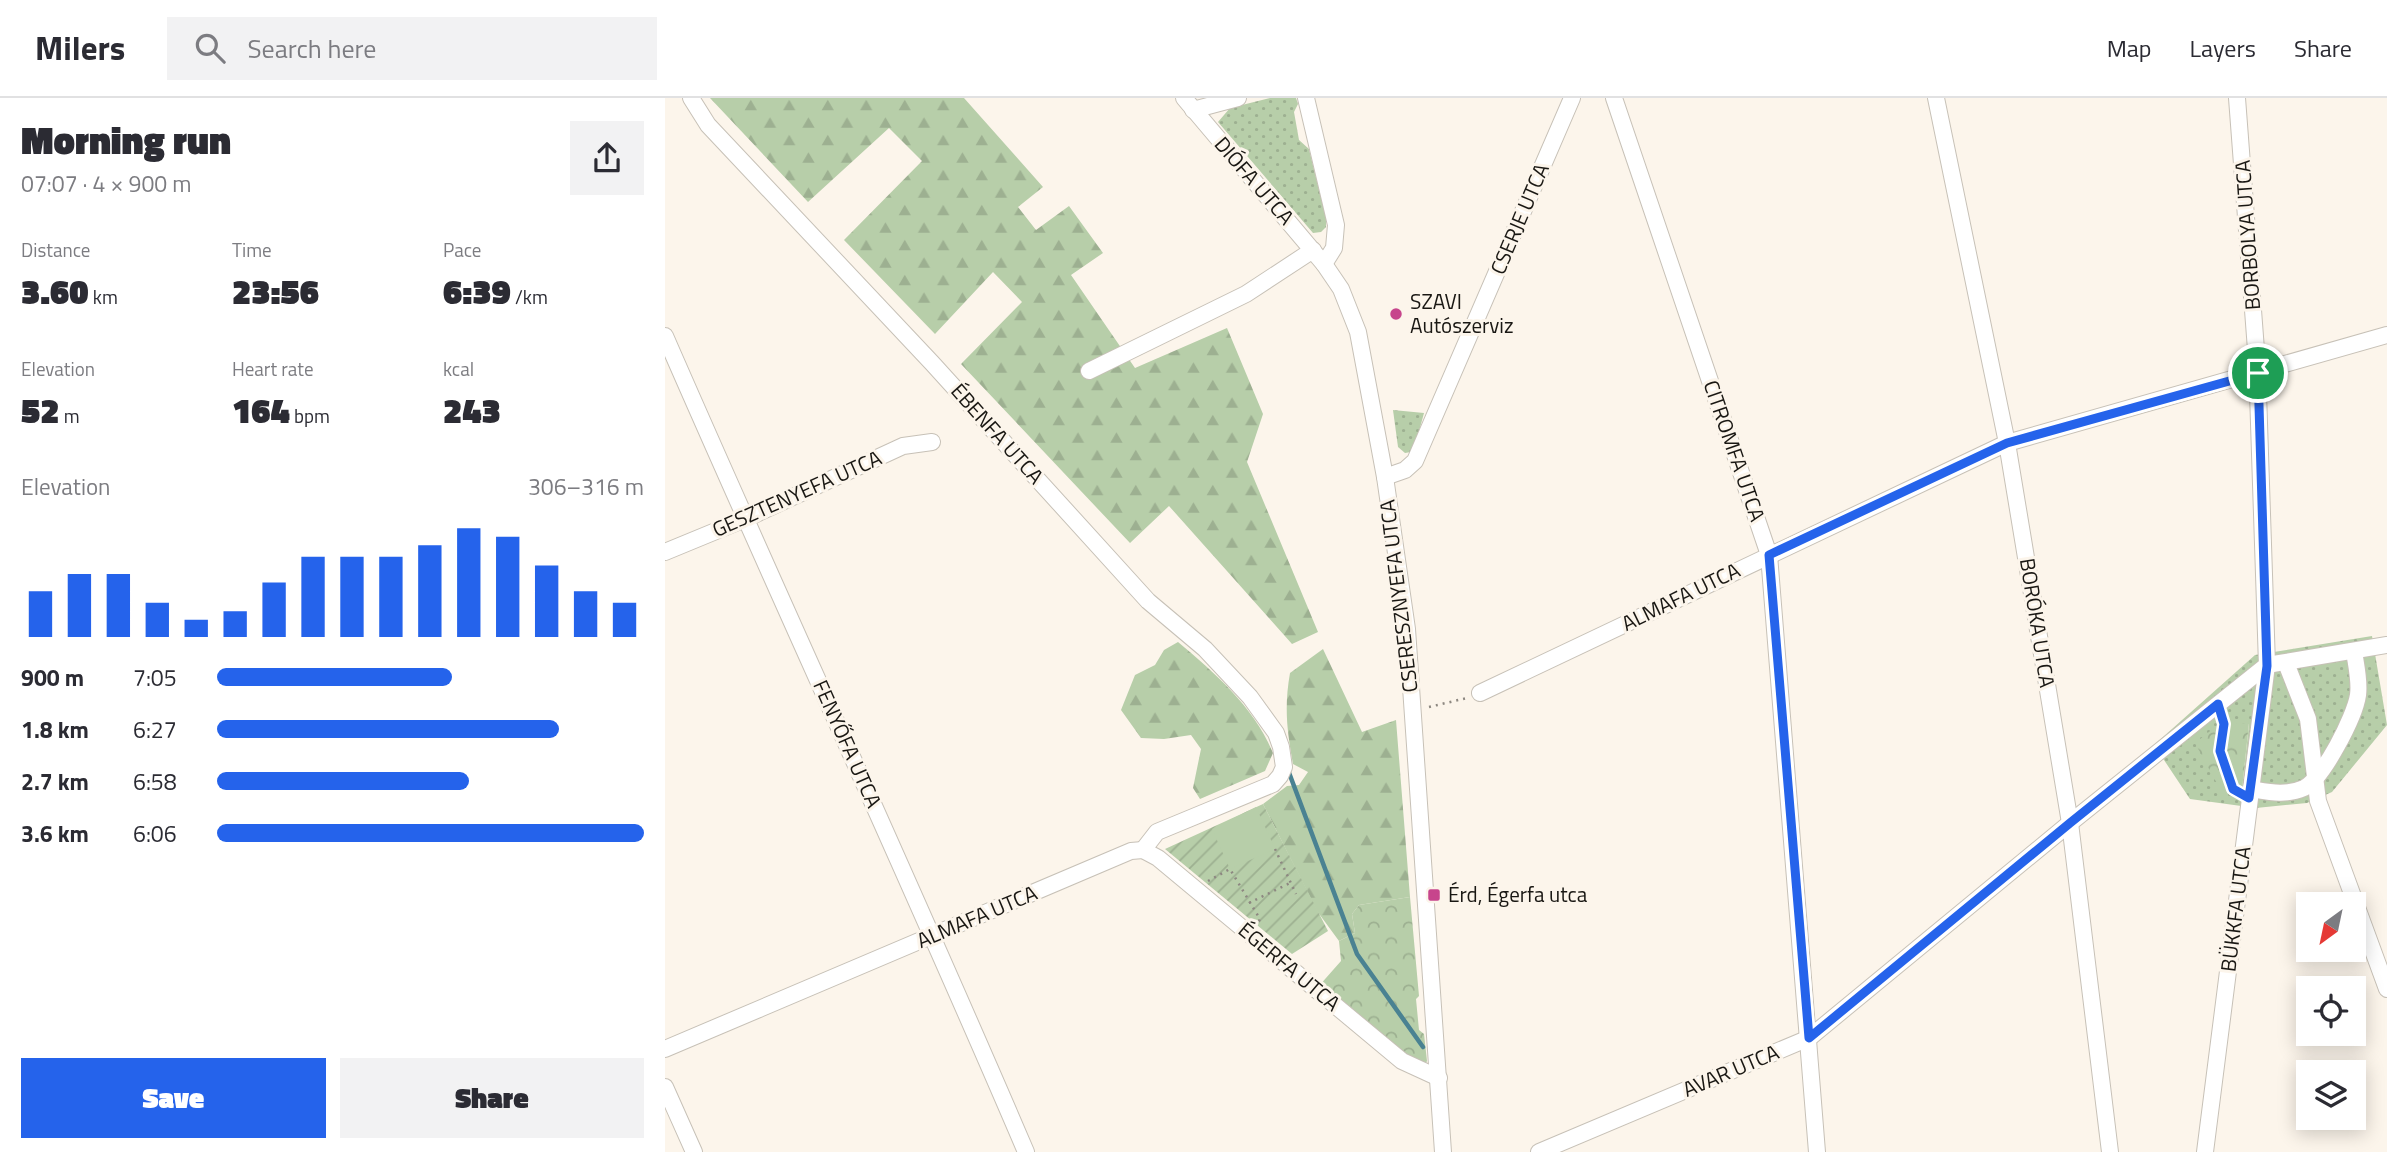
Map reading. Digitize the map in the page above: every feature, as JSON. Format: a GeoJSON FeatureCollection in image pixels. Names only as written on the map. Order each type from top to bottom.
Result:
{"type":"FeatureCollection","features":[{"type":"Feature","properties":{"kind":"street","name":"ÉBENFA UTCA"},"geometry":{"type":"LineString","coordinates":[[691,98],[708,125],[933,363],[1148,601],[1205,649],[1249,698],[1276,733],[1284,767],[1280,776]]}},
{"type":"Feature","properties":{"kind":"street"},"geometry":{"type":"LineString","coordinates":[[1189,104],[1238,98]]}},
{"type":"Feature","properties":{"kind":"street"},"geometry":{"type":"LineString","coordinates":[[1306,98],[1336,225],[1334,248],[1324,264]]}},
{"type":"Feature","properties":{"kind":"street","name":"CSERJE UTCA"},"geometry":{"type":"LineString","coordinates":[[1385,477],[1405,470],[1415,461],[1572,98]]}},
{"type":"Feature","properties":{"kind":"street","name":"CITROMFA UTCA"},"geometry":{"type":"LineString","coordinates":[[1614,98],[1769,555],[1817,1152]]}},
{"type":"Feature","properties":{"kind":"street","name":"BORÓKA UTCA"},"geometry":{"type":"LineString","coordinates":[[1936,98],[2007,443],[2070,823],[2110,1152]]}},
{"type":"Feature","properties":{"kind":"street","name":"BORBOLYA UTCA"},"geometry":{"type":"LineString","coordinates":[[2237,98],[2258,373],[2267,666]]}},
{"type":"Feature","properties":{"kind":"street","name":"DIÓFA UTCA"},"geometry":{"type":"LineString","coordinates":[[1189,104],[1324,264]]}},
{"type":"Feature","properties":{"kind":"street"},"geometry":{"type":"LineString","coordinates":[[1089,371],[1246,295],[1313,250]]}},
{"type":"Feature","properties":{"kind":"street","name":"CSERESZNYEFA UTCA"},"geometry":{"type":"LineString","coordinates":[[1324,264],[1341,289],[1358,332],[1385,477],[1407,629],[1443,1152]]}},
{"type":"Feature","properties":{"kind":"street","name":"ALMAFA UTCA"},"geometry":{"type":"LineString","coordinates":[[1480,693],[2007,443],[2387,335]]}},
{"type":"Feature","properties":{"kind":"street","name":"FENYŐFA UTCA"},"geometry":{"type":"LineString","coordinates":[[665,336],[934,935],[1026,1152]]}},
{"type":"Feature","properties":{"kind":"street","name":"GESZTENYEFA UTCA"},"geometry":{"type":"LineString","coordinates":[[665,552],[745,519],[903,446],[932,442]]}},
{"type":"Feature","properties":{"kind":"street","name":"AVAR UTCA"},"geometry":{"type":"LineString","coordinates":[[1539,1152],[1809,1038],[2070,823],[2267,666],[2387,645]]}},
{"type":"Feature","properties":{"kind":"street"},"geometry":{"type":"LineString","coordinates":[[2250,794],[2291,792],[2316,780],[2338,746],[2355,707],[2359,692],[2354,651]]}},
{"type":"Feature","properties":{"kind":"street"},"geometry":{"type":"LineString","coordinates":[[2287,663],[2308,719],[2318,801],[2387,989]]}},
{"type":"Feature","properties":{"kind":"street","name":"BÜKKFA UTCA"},"geometry":{"type":"LineString","coordinates":[[2205,1152],[2267,666]]}},
{"type":"Feature","properties":{"kind":"street","name":"ALMAFA UTCA"},"geometry":{"type":"LineString","coordinates":[[665,1049],[1131,851],[1143,850],[1157,832],[1273,784],[1280,776]]}},
{"type":"Feature","properties":{"kind":"street","name":"ÉGERFA UTCA"},"geometry":{"type":"LineString","coordinates":[[1143,850],[1158,858],[1402,1061],[1439,1078]]}},
{"type":"Feature","properties":{"kind":"street"},"geometry":{"type":"LineString","coordinates":[[665,1087],[694,1152]]}},
{"type":"Feature","properties":{"kind":"path"},"geometry":{"type":"LineString","coordinates":[[1412,712],[1480,693]]}},
{"type":"Feature","properties":{"kind":"path"},"geometry":{"type":"LineString","coordinates":[[2218,704],[2224,724],[2220,751],[2233,789],[2250,794]]}},
{"type":"Feature","properties":{"kind":"path"},"geometry":{"type":"LineString","coordinates":[[1275,849],[1296,894]]}},
{"type":"Feature","properties":{"kind":"path"},"geometry":{"type":"LineString","coordinates":[[1205,883],[1230,869],[1260,919],[1257,926]]}},
{"type":"Feature","properties":{"kind":"path"},"geometry":{"type":"LineString","coordinates":[[1249,903],[1291,883]]}},
{"type":"Feature","properties":{"kind":"green space"},"geometry":{"type":"Polygon","coordinates":[[[710,98],[964,98],[1043,187],[1018,207],[1036,230],[1069,206],[1103,253],[1071,275],[1135,368],[1227,328],[1263,414],[1247,462],[1318,632],[1292,644],[1169,506],[1130,543],[961,364],[1022,302],[993,272],[935,334],[844,240],[922,161],[889,128],[808,202],[710,98]]]}},
{"type":"Feature","properties":{"kind":"green space"},"geometry":{"type":"Polygon","coordinates":[[[1270,98],[1296,98],[1298,104],[1294,112],[1299,140],[1309,149],[1326,218],[1326,227],[1321,232],[1313,233],[1218,122],[1230,108],[1270,98]]]}},
{"type":"Feature","properties":{"kind":"green space"},"geometry":{"type":"Polygon","coordinates":[[[1393,410],[1424,413],[1411,452],[1405,453],[1398,447],[1393,410]]]}},
{"type":"Feature","properties":{"kind":"green space"},"geometry":{"type":"Polygon","coordinates":[[[2372,636],[2387,725],[2332,792],[2307,803],[2256,808],[2190,799],[2154,745],[2255,655],[2372,636]],[[2219,724],[2242,789],[2249,724],[2219,724]]]}},
{"type":"Feature","properties":{"kind":"green space"},"geometry":{"type":"Polygon","coordinates":[[[1178,642],[1244,706],[1265,736],[1273,753],[1265,771],[1200,799],[1193,788],[1201,749],[1191,735],[1164,739],[1141,738],[1121,710],[1135,675],[1155,665],[1164,650],[1178,642]]]}},
{"type":"Feature","properties":{"kind":"green space"},"geometry":{"type":"Polygon","coordinates":[[[1323,649],[1362,732],[1396,720],[1410,897],[1359,905],[1352,914],[1355,933],[1339,941],[1317,911],[1263,804],[1287,786],[1299,785],[1308,772],[1293,764],[1287,719],[1288,685],[1290,673],[1323,649]]]}},
{"type":"Feature","properties":{"kind":"green space"},"geometry":{"type":"Polygon","coordinates":[[[2249,723],[2242,790],[2220,789],[2195,743],[2219,724],[2249,723]]]}},
{"type":"Feature","properties":{"kind":"green space"},"geometry":{"type":"Polygon","coordinates":[[[1263,804],[1328,931],[1292,954],[1165,849],[1263,804]]]}},
{"type":"Feature","properties":{"kind":"green space"},"geometry":{"type":"Polygon","coordinates":[[[1256,807],[1275,849],[1230,869],[1212,829],[1256,807]]]}},
{"type":"Feature","properties":{"kind":"green space"},"geometry":{"type":"Polygon","coordinates":[[[1410,897],[1419,996],[1416,999],[1419,1030],[1424,1034],[1427,1061],[1425,1065],[1413,1062],[1318,987],[1341,961],[1339,941],[1355,933],[1352,914],[1359,905],[1410,897]]]}},
{"type":"Feature","properties":{"kind":"waterway"},"geometry":{"type":"LineString","coordinates":[[1288,770],[1357,954],[1423,1047]]}},
{"type":"Feature","properties":{"kind":"place","name":"SZAVI Autószerviz"},"geometry":{"type":"Point","coordinates":[1396,314]}},
{"type":"Feature","properties":{"kind":"place","name":"Érd, Égerfa utca"},"geometry":{"type":"Point","coordinates":[1434,895]}},
{"type":"Feature","properties":{"kind":"route"},"geometry":{"type":"LineString","coordinates":[[2258,373],[2267,666],[2249,798],[2233,789],[2220,751],[2224,724],[2218,704],[1809,1038],[1769,555],[2007,443],[2258,373]]}}]}
